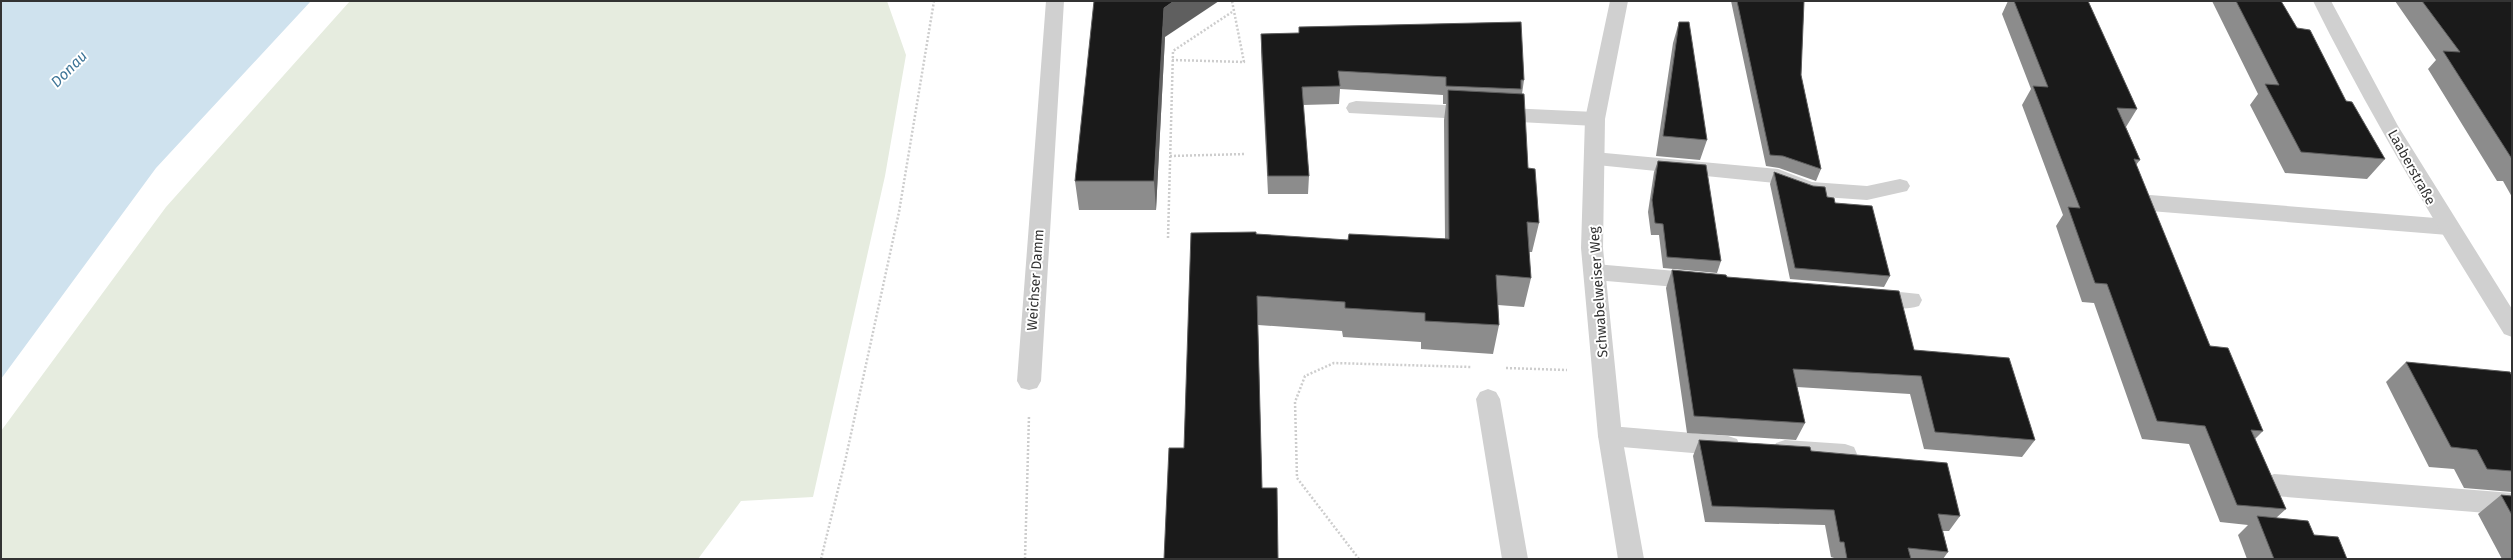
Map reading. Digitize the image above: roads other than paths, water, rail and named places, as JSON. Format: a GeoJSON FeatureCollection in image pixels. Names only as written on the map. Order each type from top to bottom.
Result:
{"type":"FeatureCollection","features":[{"type":"Feature","properties":{"kind":"street","name":"Weichser Damm"},"geometry":{"type":"LineString","coordinates":[[1029,381],[1055,1]]}},
{"type":"Feature","properties":{"kind":"street","name":"Schwabelweiser Weg"},"geometry":{"type":"LineString","coordinates":[[1619,1],[1595,119],[1592,248],[1610,436],[1631,559]]}},
{"type":"Feature","properties":{"kind":"street","name":"Laaberstraße"},"geometry":{"type":"LineString","coordinates":[[2322,1],[2340,38],[2448,227],[2512,328]]}},
{"type":"Feature","properties":{"kind":"street"},"geometry":{"type":"LineString","coordinates":[[1356,108],[1595,119]]}},
{"type":"Feature","properties":{"kind":"street"},"geometry":{"type":"LineString","coordinates":[[1594,159],[1778,176],[1809,189],[1867,193],[1900,186]]}},
{"type":"Feature","properties":{"kind":"street"},"geometry":{"type":"LineString","coordinates":[[2159,224],[2147,196],[2448,227]]}},
{"type":"Feature","properties":{"kind":"street"},"geometry":{"type":"LineString","coordinates":[[1595,272],[1721,283]]}},
{"type":"Feature","properties":{"kind":"street"},"geometry":{"type":"LineString","coordinates":[[1848,294],[1911,300]]}},
{"type":"Feature","properties":{"kind":"street"},"geometry":{"type":"LineString","coordinates":[[1488,399],[1515,559]]}},
{"type":"Feature","properties":{"kind":"street"},"geometry":{"type":"LineString","coordinates":[[1610,436],[1678,444],[1845,454]]}},
{"type":"Feature","properties":{"kind":"street"},"geometry":{"type":"LineString","coordinates":[[2274,485],[2512,504]]}},
{"type":"Feature","properties":{"kind":"water","name":"Donau"},"geometry":{"type":"Polygon","coordinates":[[[1,1],[311,1],[156,168],[1,379],[1,1]]]}}]}
